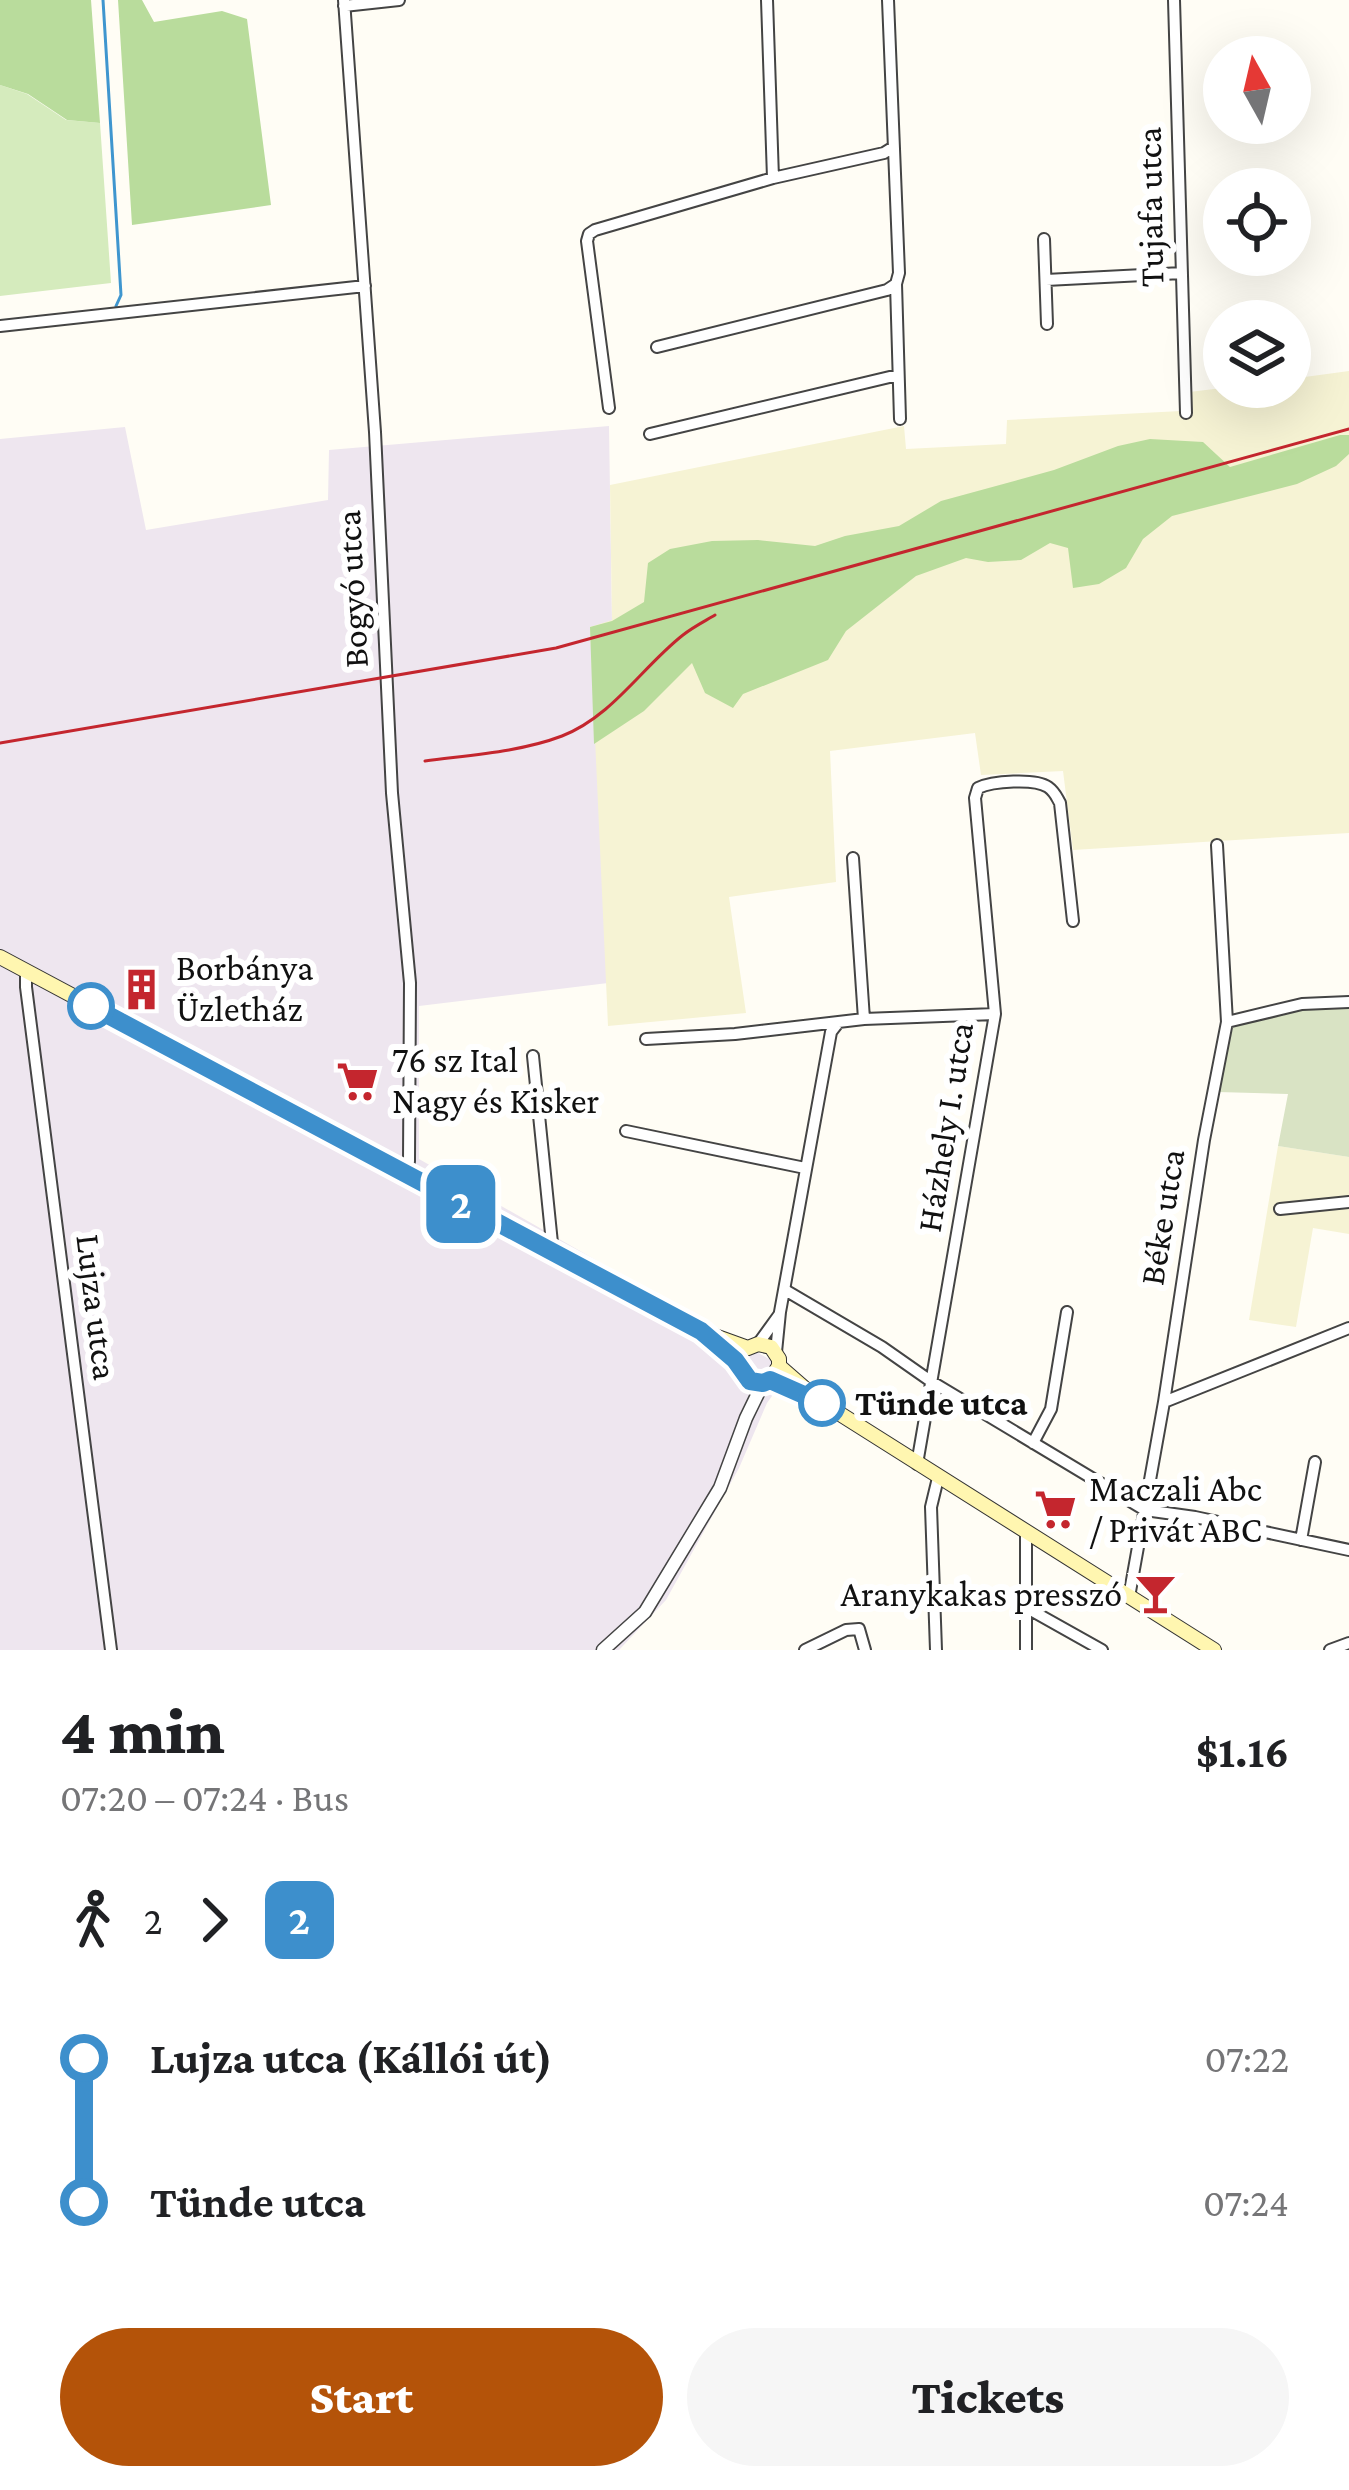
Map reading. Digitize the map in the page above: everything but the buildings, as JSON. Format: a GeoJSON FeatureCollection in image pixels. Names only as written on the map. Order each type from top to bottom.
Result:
{"type":"FeatureCollection","features":[{"type":"Feature","properties":{"kind":"main road"},"geometry":{"type":"LineString","coordinates":[[0,957],[701,1331],[771,1347],[818,1400],[1214,1650]]}},
{"type":"Feature","properties":{"kind":"main road"},"geometry":{"type":"LineString","coordinates":[[701,1331],[743,1372],[818,1400]]}},
{"type":"Feature","properties":{"kind":"main road"},"geometry":{"type":"LineString","coordinates":[[743,1372],[743,1353],[753,1346]]}},
{"type":"Feature","properties":{"kind":"main road"},"geometry":{"type":"LineString","coordinates":[[766,1382],[778,1359]]}},
{"type":"Feature","properties":{"kind":"street"},"geometry":{"type":"LineString","coordinates":[[344,3],[399,0]]}},
{"type":"Feature","properties":{"kind":"street"},"geometry":{"type":"LineString","coordinates":[[766,0],[772,178]]}},
{"type":"Feature","properties":{"kind":"street"},"geometry":{"type":"LineString","coordinates":[[888,0],[900,419]]}},
{"type":"Feature","properties":{"kind":"street","name":"Tujafa utca"},"geometry":{"type":"LineString","coordinates":[[1174,0],[1186,413]]}},
{"type":"Feature","properties":{"kind":"street","name":"Bogyó utca"},"geometry":{"type":"LineString","coordinates":[[344,3],[365,286],[392,793],[410,983],[406,1175]]}},
{"type":"Feature","properties":{"kind":"street"},"geometry":{"type":"LineString","coordinates":[[609,408],[589,234],[772,178],[892,148]]}},
{"type":"Feature","properties":{"kind":"street"},"geometry":{"type":"LineString","coordinates":[[1044,239],[1047,324]]}},
{"type":"Feature","properties":{"kind":"street"},"geometry":{"type":"LineString","coordinates":[[1046,280],[1182,273]]}},
{"type":"Feature","properties":{"kind":"street"},"geometry":{"type":"LineString","coordinates":[[657,346],[896,284]]}},
{"type":"Feature","properties":{"kind":"street"},"geometry":{"type":"LineString","coordinates":[[0,326],[365,286]]}},
{"type":"Feature","properties":{"kind":"street"},"geometry":{"type":"LineString","coordinates":[[650,434],[898,375]]}},
{"type":"Feature","properties":{"kind":"street","name":"Házhely I. utca"},"geometry":{"type":"LineString","coordinates":[[917,1464],[995,1014],[975,798],[978,788],[989,783],[1038,782],[1052,789],[1060,803],[1073,921]]}},
{"type":"Feature","properties":{"kind":"street","name":"Béke utca"},"geometry":{"type":"LineString","coordinates":[[1129,1597],[1227,1022],[1217,845]]}},
{"type":"Feature","properties":{"kind":"street"},"geometry":{"type":"LineString","coordinates":[[853,858],[864,1018]]}},
{"type":"Feature","properties":{"kind":"street","name":"Lujza utca"},"geometry":{"type":"LineString","coordinates":[[26,971],[112,1650]]}},
{"type":"Feature","properties":{"kind":"street"},"geometry":{"type":"LineString","coordinates":[[1227,1022],[1302,1004],[1349,1002]]}},
{"type":"Feature","properties":{"kind":"street"},"geometry":{"type":"LineString","coordinates":[[646,1039],[864,1018],[995,1014]]}},
{"type":"Feature","properties":{"kind":"street"},"geometry":{"type":"LineString","coordinates":[[778,1359],[780,1312],[805,1168],[831,1032],[838,1023]]}},
{"type":"Feature","properties":{"kind":"street"},"geometry":{"type":"LineString","coordinates":[[533,1056],[553,1252]]}},
{"type":"Feature","properties":{"kind":"street"},"geometry":{"type":"LineString","coordinates":[[626,1131],[805,1168]]}},
{"type":"Feature","properties":{"kind":"street"},"geometry":{"type":"LineString","coordinates":[[1280,1209],[1349,1202]]}},
{"type":"Feature","properties":{"kind":"street"},"geometry":{"type":"LineString","coordinates":[[785,1290],[1144,1510],[1195,1516],[1349,1550]]}},
{"type":"Feature","properties":{"kind":"street"},"geometry":{"type":"LineString","coordinates":[[753,1346],[780,1312]]}},
{"type":"Feature","properties":{"kind":"street"},"geometry":{"type":"LineString","coordinates":[[1033,1443],[1051,1409],[1067,1312]]}},
{"type":"Feature","properties":{"kind":"street"},"geometry":{"type":"LineString","coordinates":[[1164,1402],[1349,1328]]}},
{"type":"Feature","properties":{"kind":"street"},"geometry":{"type":"LineString","coordinates":[[743,1372],[746,1418]]}},
{"type":"Feature","properties":{"kind":"street"},"geometry":{"type":"LineString","coordinates":[[603,1650],[645,1612],[720,1488],[746,1418],[766,1382]]}},
{"type":"Feature","properties":{"kind":"street"},"geometry":{"type":"LineString","coordinates":[[1301,1540],[1315,1462]]}},
{"type":"Feature","properties":{"kind":"street"},"geometry":{"type":"LineString","coordinates":[[936,1650],[931,1508],[938,1478]]}},
{"type":"Feature","properties":{"kind":"street"},"geometry":{"type":"LineString","coordinates":[[1026,1533],[1026,1650]]}},
{"type":"Feature","properties":{"kind":"street"},"geometry":{"type":"LineString","coordinates":[[1027,1608],[1102,1650]]}},
{"type":"Feature","properties":{"kind":"street"},"geometry":{"type":"LineString","coordinates":[[805,1650],[846,1630],[859,1629],[866,1650]]}},
{"type":"Feature","properties":{"kind":"street"},"geometry":{"type":"LineString","coordinates":[[1330,1650],[1349,1643]]}},
{"type":"Feature","properties":{"kind":"shaded area"},"geometry":{"type":"Polygon","coordinates":[[[1349,371],[1349,833],[1073,850],[1063,771],[981,775],[975,733],[830,751],[836,882],[729,897],[746,1013],[608,1026],[590,627],[612,620],[610,485],[904,426],[906,449],[1006,444],[1007,420],[1181,411],[1189,392],[1203,390],[1203,408],[1311,408],[1311,376],[1349,371]]]}},
{"type":"Feature","properties":{"kind":"shaded area"},"geometry":{"type":"Polygon","coordinates":[[[609,426],[612,621],[590,627],[608,983],[419,1006],[419,1159],[790,1371],[767,1403],[739,1468],[666,1600],[619,1650],[0,1650],[0,439],[125,427],[146,530],[328,500],[329,450],[609,426]]]}},
{"type":"Feature","properties":{"kind":"shaded area"},"geometry":{"type":"Polygon","coordinates":[[[1278,1146],[1349,1157],[1349,1234],[1313,1228],[1296,1327],[1249,1320],[1278,1146]]]}},
{"type":"Feature","properties":{"kind":"green space"},"geometry":{"type":"Polygon","coordinates":[[[0,0],[91,0],[100,123],[67,120],[28,94],[0,85],[0,0]]]}},
{"type":"Feature","properties":{"kind":"green space"},"geometry":{"type":"Polygon","coordinates":[[[118,0],[142,0],[154,22],[222,11],[247,19],[271,205],[132,225],[118,0]]]}},
{"type":"Feature","properties":{"kind":"green space"},"geometry":{"type":"Polygon","coordinates":[[[0,85],[27,94],[66,120],[100,123],[111,283],[0,296],[0,85]]]}},
{"type":"Feature","properties":{"kind":"green space"},"geometry":{"type":"Polygon","coordinates":[[[1349,435],[1349,454],[1336,466],[1297,484],[1172,516],[1143,539],[1126,568],[1099,584],[1073,588],[1068,548],[1050,543],[1021,560],[966,558],[916,576],[846,631],[828,660],[743,694],[733,708],[705,693],[692,663],[644,711],[594,744],[590,627],[612,621],[644,602],[648,563],[670,549],[712,541],[758,540],[815,546],[899,526],[941,501],[1150,439],[1203,442],[1230,467],[1349,435]]]}},
{"type":"Feature","properties":{"kind":"green space"},"geometry":{"type":"Polygon","coordinates":[[[1349,1004],[1349,1157],[1278,1146],[1288,1094],[1218,1092],[1233,1027],[1305,1008],[1349,1004]]]}},
{"type":"Feature","properties":{"kind":"waterway"},"geometry":{"type":"LineString","coordinates":[[103,0],[121,295],[116,306]]}},
{"type":"Feature","properties":{"kind":"railway"},"geometry":{"type":"LineString","coordinates":[[0,743],[556,648],[1349,429]]}},
{"type":"Feature","properties":{"kind":"railway"},"geometry":{"type":"LineString","coordinates":[[425,761],[529,746],[580,727],[612,704],[683,635],[715,615]]}},
{"type":"Feature","properties":{"kind":"bus line","name":"2"},"geometry":{"type":"LineString","coordinates":[[91,1006],[701,1331],[735,1360],[750,1381],[770,1380],[822,1403]]}},
{"type":"Feature","properties":{"kind":"place","name":"Borbánya Üzletház"},"geometry":{"type":"Point","coordinates":[142,989]}},
{"type":"Feature","properties":{"kind":"place","name":"76 sz Ital Nagy és Kisker"},"geometry":{"type":"Point","coordinates":[358,1081]}},
{"type":"Feature","properties":{"kind":"place","name":"Tünde utca"},"geometry":{"type":"Point","coordinates":[822,1403]}},
{"type":"Feature","properties":{"kind":"place","name":"Maczali Abc / Privát ABC"},"geometry":{"type":"Point","coordinates":[1055,1510]}},
{"type":"Feature","properties":{"kind":"place","name":"Aranykakas presszó"},"geometry":{"type":"Point","coordinates":[1156,1594]}}]}
